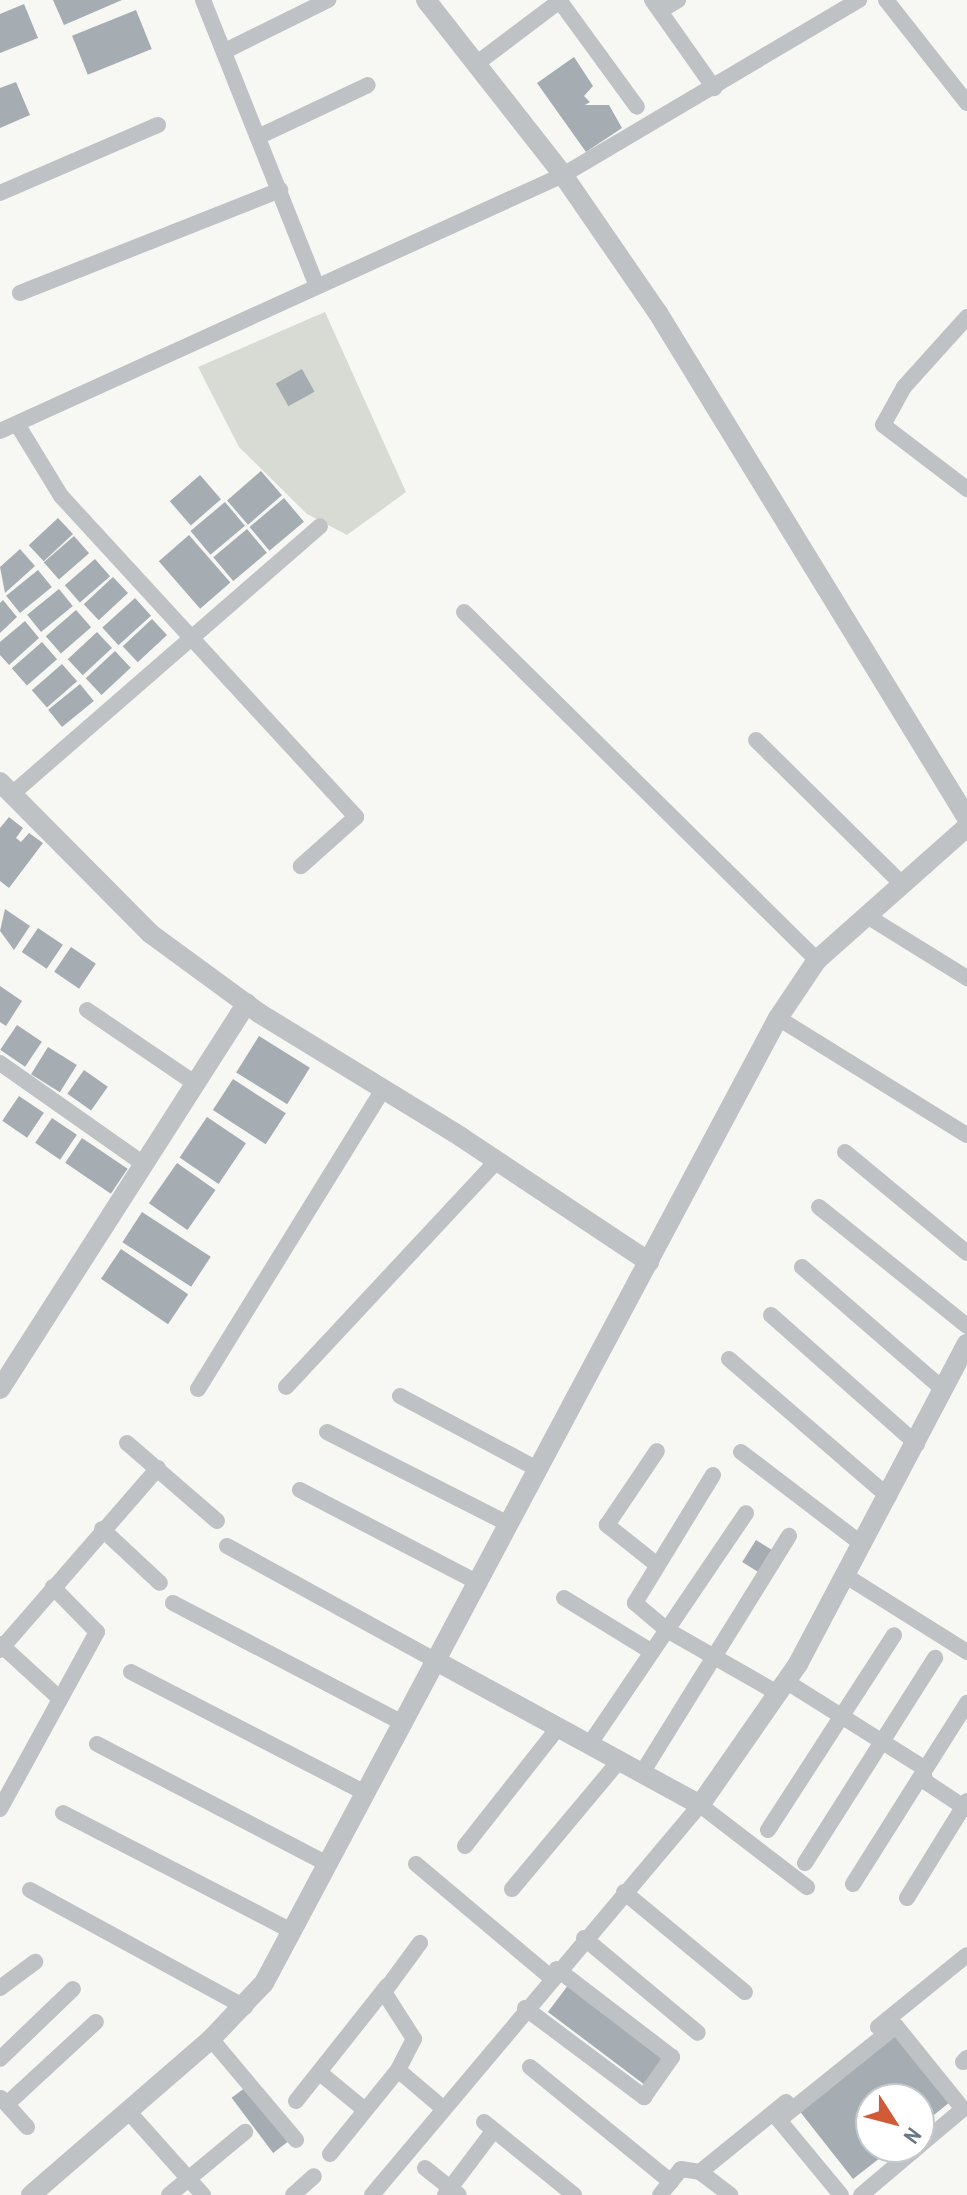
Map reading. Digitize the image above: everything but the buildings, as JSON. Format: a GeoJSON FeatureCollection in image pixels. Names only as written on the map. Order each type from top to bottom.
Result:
{"type":"FeatureCollection","features":[{"type":"Feature","properties":{"kind":"street"},"geometry":{"type":"LineString","coordinates":[[203,0],[227,50],[316,284]]}},
{"type":"Feature","properties":{"kind":"street"},"geometry":{"type":"LineString","coordinates":[[227,50],[299,8],[328,0]]}},
{"type":"Feature","properties":{"kind":"street"},"geometry":{"type":"LineString","coordinates":[[426,0],[563,175],[658,313],[967,818]]}},
{"type":"Feature","properties":{"kind":"street"},"geometry":{"type":"LineString","coordinates":[[476,64],[560,0],[637,107]]}},
{"type":"Feature","properties":{"kind":"street"},"geometry":{"type":"LineString","coordinates":[[678,0],[656,6],[714,88]]}},
{"type":"Feature","properties":{"kind":"street"},"geometry":{"type":"LineString","coordinates":[[0,431],[316,284],[563,175],[859,0]]}},
{"type":"Feature","properties":{"kind":"street"},"geometry":{"type":"LineString","coordinates":[[886,0],[967,103]]}},
{"type":"Feature","properties":{"kind":"street"},"geometry":{"type":"LineString","coordinates":[[260,136],[368,85]]}},
{"type":"Feature","properties":{"kind":"street"},"geometry":{"type":"LineString","coordinates":[[0,193],[158,125]]}},
{"type":"Feature","properties":{"kind":"street"},"geometry":{"type":"LineString","coordinates":[[20,293],[280,190]]}},
{"type":"Feature","properties":{"kind":"street"},"geometry":{"type":"LineString","coordinates":[[967,317],[904,387],[883,425],[967,489]]}},
{"type":"Feature","properties":{"kind":"street"},"geometry":{"type":"LineString","coordinates":[[17,424],[61,496],[356,817],[301,866]]}},
{"type":"Feature","properties":{"kind":"street"},"geometry":{"type":"LineString","coordinates":[[320,526],[190,639],[6,788],[151,934],[247,1003],[649,1262]]}},
{"type":"Feature","properties":{"kind":"street"},"geometry":{"type":"LineString","coordinates":[[464,612],[817,960]]}},
{"type":"Feature","properties":{"kind":"street"},"geometry":{"type":"LineString","coordinates":[[756,740],[902,884]]}},
{"type":"Feature","properties":{"kind":"street"},"geometry":{"type":"LineString","coordinates":[[31,2195],[211,2039],[245,2007],[264,1983],[438,1662],[778,1018],[817,960],[967,827]]}},
{"type":"Feature","properties":{"kind":"street"},"geometry":{"type":"LineString","coordinates":[[867,916],[967,978]]}},
{"type":"Feature","properties":{"kind":"street"},"geometry":{"type":"LineString","coordinates":[[0,1389],[247,1003]]}},
{"type":"Feature","properties":{"kind":"street"},"geometry":{"type":"LineString","coordinates":[[87,1010],[196,1084]]}},
{"type":"Feature","properties":{"kind":"street"},"geometry":{"type":"LineString","coordinates":[[778,1018],[967,1135]]}},
{"type":"Feature","properties":{"kind":"street"},"geometry":{"type":"LineString","coordinates":[[0,1063],[145,1165]]}},
{"type":"Feature","properties":{"kind":"street"},"geometry":{"type":"LineString","coordinates":[[198,1389],[383,1089]]}},
{"type":"Feature","properties":{"kind":"street"},"geometry":{"type":"LineString","coordinates":[[845,1152],[967,1253]]}},
{"type":"Feature","properties":{"kind":"street"},"geometry":{"type":"LineString","coordinates":[[286,1387],[496,1162]]}},
{"type":"Feature","properties":{"kind":"street"},"geometry":{"type":"LineString","coordinates":[[819,1207],[967,1326]]}},
{"type":"Feature","properties":{"kind":"street"},"geometry":{"type":"LineString","coordinates":[[802,1267],[944,1390]]}},
{"type":"Feature","properties":{"kind":"street"},"geometry":{"type":"LineString","coordinates":[[771,1315],[917,1444]]}},
{"type":"Feature","properties":{"kind":"street"},"geometry":{"type":"LineString","coordinates":[[372,2195],[554,1973],[700,1805],[783,1688],[889,1497],[967,1344]]}},
{"type":"Feature","properties":{"kind":"street"},"geometry":{"type":"LineString","coordinates":[[729,1359],[889,1497]]}},
{"type":"Feature","properties":{"kind":"street"},"geometry":{"type":"LineString","coordinates":[[400,1396],[539,1470]]}},
{"type":"Feature","properties":{"kind":"street"},"geometry":{"type":"LineString","coordinates":[[327,1432],[510,1525]]}},
{"type":"Feature","properties":{"kind":"street"},"geometry":{"type":"LineString","coordinates":[[127,1443],[217,1521]]}},
{"type":"Feature","properties":{"kind":"street"},"geometry":{"type":"LineString","coordinates":[[656,1564],[607,1525],[657,1451]]}},
{"type":"Feature","properties":{"kind":"street"},"geometry":{"type":"LineString","coordinates":[[741,1452],[863,1545]]}},
{"type":"Feature","properties":{"kind":"street"},"geometry":{"type":"LineString","coordinates":[[60,1699],[1,1647],[158,1468]]}},
{"type":"Feature","properties":{"kind":"street"},"geometry":{"type":"LineString","coordinates":[[713,1475],[635,1603],[667,1630],[713,1657],[842,1716],[924,1770],[926,1782],[966,1805],[907,1898]]}},
{"type":"Feature","properties":{"kind":"street"},"geometry":{"type":"LineString","coordinates":[[300,1490],[479,1583]]}},
{"type":"Feature","properties":{"kind":"street"},"geometry":{"type":"LineString","coordinates":[[589,1745],[746,1513]]}},
{"type":"Feature","properties":{"kind":"street"},"geometry":{"type":"LineString","coordinates":[[102,1529],[160,1583]]}},
{"type":"Feature","properties":{"kind":"street"},"geometry":{"type":"LineString","coordinates":[[642,1773],[789,1536]]}},
{"type":"Feature","properties":{"kind":"street"},"geometry":{"type":"LineString","coordinates":[[227,1546],[700,1805],[807,1887]]}},
{"type":"Feature","properties":{"kind":"street"},"geometry":{"type":"LineString","coordinates":[[846,1576],[967,1652]]}},
{"type":"Feature","properties":{"kind":"street"},"geometry":{"type":"LineString","coordinates":[[0,1809],[97,1632],[53,1587]]}},
{"type":"Feature","properties":{"kind":"street"},"geometry":{"type":"LineString","coordinates":[[564,1598],[652,1652]]}},
{"type":"Feature","properties":{"kind":"street"},"geometry":{"type":"LineString","coordinates":[[173,1603],[404,1724]]}},
{"type":"Feature","properties":{"kind":"street"},"geometry":{"type":"LineString","coordinates":[[768,1830],[894,1635]]}},
{"type":"Feature","properties":{"kind":"street"},"geometry":{"type":"LineString","coordinates":[[805,1863],[880,1740],[935,1658]]}},
{"type":"Feature","properties":{"kind":"street"},"geometry":{"type":"LineString","coordinates":[[131,1672],[365,1793]]}},
{"type":"Feature","properties":{"kind":"street"},"geometry":{"type":"LineString","coordinates":[[853,1884],[967,1703]]}},
{"type":"Feature","properties":{"kind":"street"},"geometry":{"type":"LineString","coordinates":[[465,1846],[558,1728]]}},
{"type":"Feature","properties":{"kind":"street"},"geometry":{"type":"LineString","coordinates":[[97,1744],[328,1864]]}},
{"type":"Feature","properties":{"kind":"street"},"geometry":{"type":"LineString","coordinates":[[512,1889],[619,1761]]}},
{"type":"Feature","properties":{"kind":"street"},"geometry":{"type":"LineString","coordinates":[[63,1813],[292,1931]]}},
{"type":"Feature","properties":{"kind":"street"},"geometry":{"type":"LineString","coordinates":[[416,1864],[554,1973],[672,2057],[644,2097],[525,2008]]}},
{"type":"Feature","properties":{"kind":"street"},"geometry":{"type":"LineString","coordinates":[[30,1890],[245,2007]]}},
{"type":"Feature","properties":{"kind":"street"},"geometry":{"type":"LineString","coordinates":[[624,1892],[745,1992]]}},
{"type":"Feature","properties":{"kind":"street"},"geometry":{"type":"LineString","coordinates":[[584,1938],[698,2033]]}},
{"type":"Feature","properties":{"kind":"street"},"geometry":{"type":"LineString","coordinates":[[296,2101],[420,1943]]}},
{"type":"Feature","properties":{"kind":"street"},"geometry":{"type":"LineString","coordinates":[[700,2172],[967,1955]]}},
{"type":"Feature","properties":{"kind":"street"},"geometry":{"type":"LineString","coordinates":[[0,2000],[5,1996],[0,1988],[35,1962]]}},
{"type":"Feature","properties":{"kind":"street"},"geometry":{"type":"LineString","coordinates":[[330,2154],[398,2070],[414,2039],[385,1997],[387,1986]]}},
{"type":"Feature","properties":{"kind":"street"},"geometry":{"type":"LineString","coordinates":[[0,2059],[73,1989]]}},
{"type":"Feature","properties":{"kind":"street"},"geometry":{"type":"LineString","coordinates":[[27,2127],[3,2100],[96,2022]]}},
{"type":"Feature","properties":{"kind":"street"},"geometry":{"type":"LineString","coordinates":[[841,2195],[779,2120],[896,2026],[963,2109],[935,2133]]}},
{"type":"Feature","properties":{"kind":"street"},"geometry":{"type":"LineString","coordinates":[[211,2039],[296,2140]]}},
{"type":"Feature","properties":{"kind":"street"},"geometry":{"type":"LineString","coordinates":[[530,2067],[666,2188],[681,2169],[700,2172],[730,2195]]}},
{"type":"Feature","properties":{"kind":"street"},"geometry":{"type":"LineString","coordinates":[[398,2070],[444,2109]]}},
{"type":"Feature","properties":{"kind":"street"},"geometry":{"type":"LineString","coordinates":[[320,2073],[365,2110]]}},
{"type":"Feature","properties":{"kind":"street"},"geometry":{"type":"LineString","coordinates":[[128,2111],[203,2195]]}},
{"type":"Feature","properties":{"kind":"street"},"geometry":{"type":"LineString","coordinates":[[425,2168],[452,2193],[489,2126],[574,2195]]}},
{"type":"Feature","properties":{"kind":"street"},"geometry":{"type":"LineString","coordinates":[[169,2195],[245,2132]]}},
{"type":"Feature","properties":{"kind":"street"},"geometry":{"type":"LineString","coordinates":[[861,2195],[900,2163]]}},
{"type":"Feature","properties":{"kind":"street"},"geometry":{"type":"LineString","coordinates":[[293,2195],[314,2176]]}},
{"type":"Feature","properties":{"kind":"shaded area"},"geometry":{"type":"Polygon","coordinates":[[[325,312],[406,492],[347,535],[307,514],[239,447],[198,367],[325,312]]]}}]}
